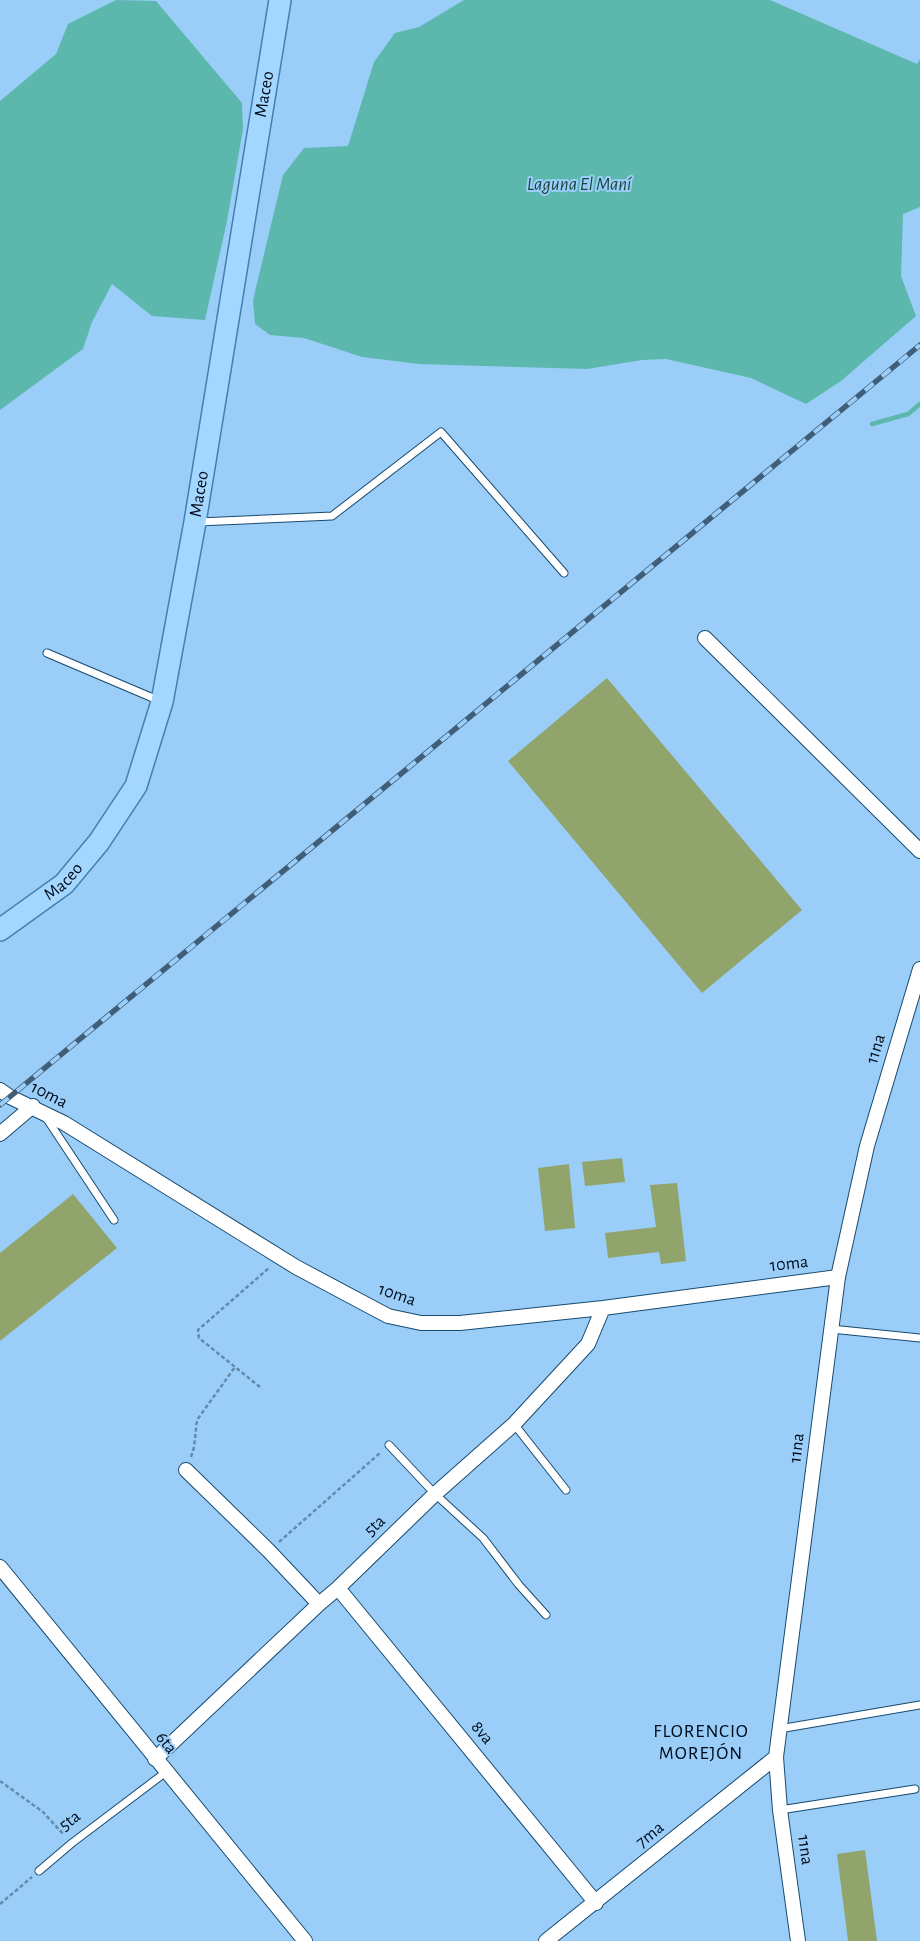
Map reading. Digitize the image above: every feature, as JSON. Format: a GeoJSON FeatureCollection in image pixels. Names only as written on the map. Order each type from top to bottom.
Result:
{"type":"FeatureCollection","features":[{"type":"Feature","properties":{"kind":"main road","name":"Maceo"},"geometry":{"type":"LineString","coordinates":[[0,930],[64,884],[99,842],[136,786],[162,702],[195,522],[280,0]]}},
{"type":"Feature","properties":{"kind":"street"},"geometry":{"type":"LineString","coordinates":[[705,638],[920,851]]}},
{"type":"Feature","properties":{"kind":"street","name":"11na"},"geometry":{"type":"LineString","coordinates":[[798,1941],[780,1810],[776,1757],[838,1277],[867,1146],[920,969]]}},
{"type":"Feature","properties":{"kind":"street","name":"10ma"},"geometry":{"type":"LineString","coordinates":[[0,1090],[10,1097],[64,1123],[281,1258],[388,1316],[421,1323],[460,1323],[603,1308],[838,1277]]}},
{"type":"Feature","properties":{"kind":"street"},"geometry":{"type":"LineString","coordinates":[[0,1134],[37,1109]]}},
{"type":"Feature","properties":{"kind":"street","name":"5ta"},"geometry":{"type":"LineString","coordinates":[[155,1759],[338,1588],[435,1494],[514,1424],[588,1344],[603,1308]]}},
{"type":"Feature","properties":{"kind":"street"},"geometry":{"type":"LineString","coordinates":[[186,1470],[269,1551],[319,1604]]}},
{"type":"Feature","properties":{"kind":"street","name":"6ta"},"geometry":{"type":"LineString","coordinates":[[0,1567],[305,1941]]}},
{"type":"Feature","properties":{"kind":"street","name":"8va"},"geometry":{"type":"LineString","coordinates":[[338,1588],[596,1902]]}},
{"type":"Feature","properties":{"kind":"street","name":"7ma"},"geometry":{"type":"LineString","coordinates":[[546,1941],[776,1757]]}},
{"type":"Feature","properties":{"kind":"lane"},"geometry":{"type":"LineString","coordinates":[[195,522],[332,516],[441,432],[564,573]]}},
{"type":"Feature","properties":{"kind":"lane"},"geometry":{"type":"LineString","coordinates":[[48,653],[162,702]]}},
{"type":"Feature","properties":{"kind":"lane"},"geometry":{"type":"LineString","coordinates":[[37,1109],[114,1220]]}},
{"type":"Feature","properties":{"kind":"lane"},"geometry":{"type":"LineString","coordinates":[[831,1329],[920,1338]]}},
{"type":"Feature","properties":{"kind":"lane"},"geometry":{"type":"LineString","coordinates":[[514,1424],[566,1490]]}},
{"type":"Feature","properties":{"kind":"lane"},"geometry":{"type":"LineString","coordinates":[[389,1445],[435,1494],[483,1538],[546,1615]]}},
{"type":"Feature","properties":{"kind":"lane"},"geometry":{"type":"LineString","coordinates":[[780,1729],[920,1704]]}},
{"type":"Feature","properties":{"kind":"lane","name":"5ta"},"geometry":{"type":"LineString","coordinates":[[39,1871],[72,1843],[166,1772]]}},
{"type":"Feature","properties":{"kind":"lane"},"geometry":{"type":"LineString","coordinates":[[780,1810],[916,1789]]}},
{"type":"Feature","properties":{"kind":"path"},"geometry":{"type":"LineString","coordinates":[[260,1386],[200,1338],[198,1330],[281,1258]]}},
{"type":"Feature","properties":{"kind":"path"},"geometry":{"type":"LineString","coordinates":[[186,1470],[194,1447],[197,1420],[235,1367]]}},
{"type":"Feature","properties":{"kind":"path"},"geometry":{"type":"LineString","coordinates":[[269,1551],[389,1445]]}},
{"type":"Feature","properties":{"kind":"path"},"geometry":{"type":"LineString","coordinates":[[0,1781],[43,1812],[72,1843]]}},
{"type":"Feature","properties":{"kind":"path"},"geometry":{"type":"LineString","coordinates":[[0,1904],[39,1871]]}},
{"type":"Feature","properties":{"kind":"water"},"geometry":{"type":"Polygon","coordinates":[[[116,0],[156,1],[242,103],[243,129],[227,221],[205,320],[152,316],[112,284],[92,322],[83,349],[0,410],[0,101],[56,54],[68,24],[116,0]]]}},
{"type":"Feature","properties":{"kind":"water","name":"Laguna El Maní"},"geometry":{"type":"Polygon","coordinates":[[[464,0],[770,0],[917,64],[920,59],[920,207],[903,214],[901,276],[916,316],[841,381],[806,404],[751,378],[666,359],[642,360],[587,369],[419,364],[362,357],[304,338],[270,335],[255,324],[253,300],[283,175],[304,148],[348,146],[374,62],[395,33],[419,27],[464,0]]]}},
{"type":"Feature","properties":{"kind":"building"},"geometry":{"type":"Polygon","coordinates":[[[607,678],[802,910],[702,993],[508,761],[607,678]]]}},
{"type":"Feature","properties":{"kind":"building"},"geometry":{"type":"Polygon","coordinates":[[[622,1158],[625,1182],[585,1186],[582,1162],[622,1158]]]}},
{"type":"Feature","properties":{"kind":"building"},"geometry":{"type":"Polygon","coordinates":[[[569,1164],[575,1228],[545,1231],[538,1168],[569,1164]]]}},
{"type":"Feature","properties":{"kind":"building"},"geometry":{"type":"Polygon","coordinates":[[[677,1183],[686,1261],[661,1264],[659,1252],[608,1258],[605,1233],[656,1227],[650,1185],[677,1183]]]}},
{"type":"Feature","properties":{"kind":"building"},"geometry":{"type":"Polygon","coordinates":[[[73,1194],[117,1248],[0,1341],[0,1253],[73,1194]]]}},
{"type":"Feature","properties":{"kind":"building"},"geometry":{"type":"Polygon","coordinates":[[[865,1850],[877,1941],[848,1941],[837,1854],[865,1850]]]}},
{"type":"Feature","properties":{"kind":"waterway"},"geometry":{"type":"LineString","coordinates":[[872,424],[908,414],[920,404]]}},
{"type":"Feature","properties":{"kind":"railway"},"geometry":{"type":"LineString","coordinates":[[0,1105],[920,345]]}},
{"type":"Feature","properties":{"kind":"district","name":"FLORENCIO MOREJÓN"},"geometry":{"type":"Point","coordinates":[701,1742]}}]}
